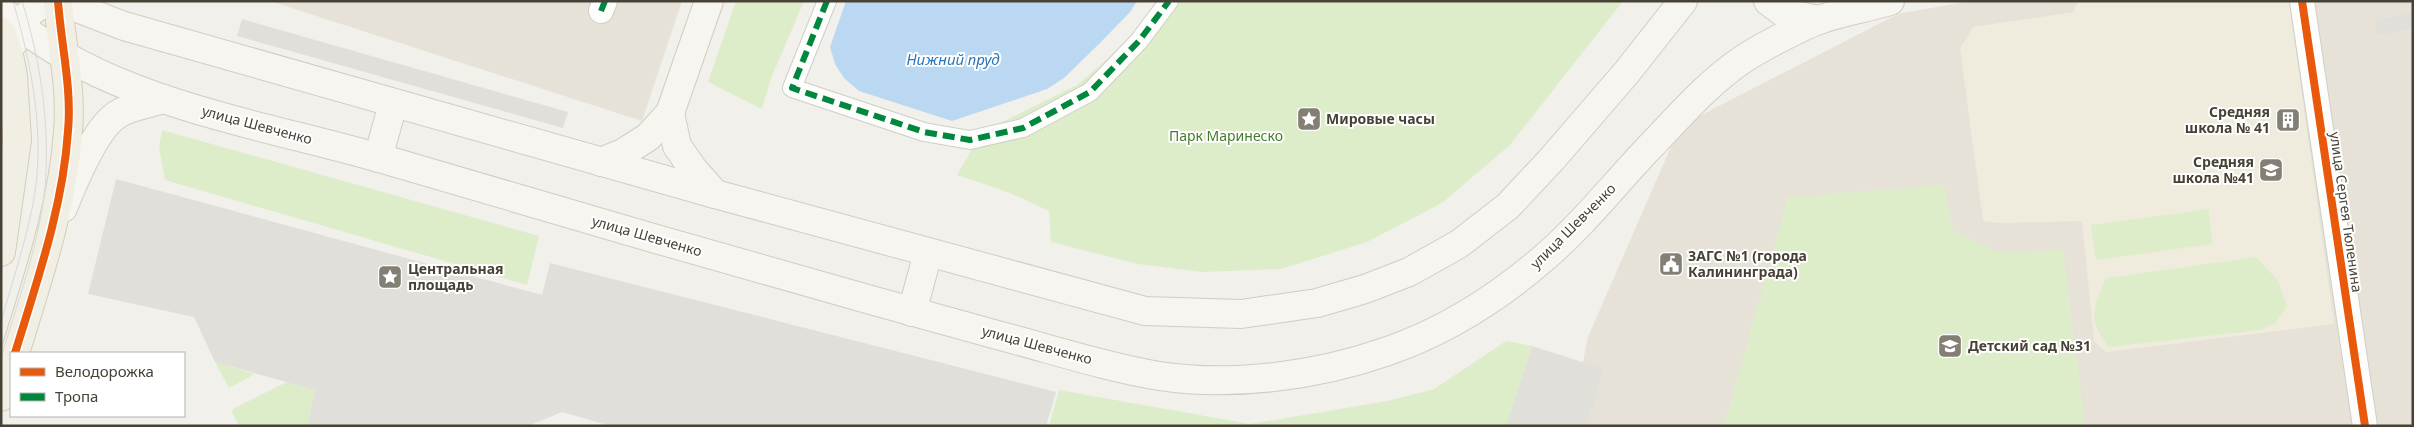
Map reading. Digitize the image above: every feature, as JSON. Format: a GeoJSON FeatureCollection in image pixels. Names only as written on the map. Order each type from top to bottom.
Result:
{"type":"FeatureCollection","features":[{"type":"Feature","properties":{"kind":"main road"},"geometry":{"type":"LineString","coordinates":[[47,246],[68,130],[68,98],[58,1]]}},
{"type":"Feature","properties":{"kind":"main road"},"geometry":{"type":"LineString","coordinates":[[1,252],[17,140],[8,31],[38,6],[58,1],[124,26],[393,104],[928,253],[1145,310],[1241,314],[1318,303],[1365,289],[1409,272],[1459,244],[1508,206],[1627,72],[1683,1]]}},
{"type":"Feature","properties":{"kind":"main road"},"geometry":{"type":"LineString","coordinates":[[601,162],[624,153],[648,137],[670,113],[709,1]]}},
{"type":"Feature","properties":{"kind":"main road","name":"улица Шевченко"},"geometry":{"type":"LineString","coordinates":[[1768,1],[1784,13],[1819,20]]}},
{"type":"Feature","properties":{"kind":"main road","name":"улица Шевченко"},"geometry":{"type":"LineString","coordinates":[[8,31],[99,74],[163,99],[378,158],[555,211],[912,312],[1125,369],[1164,377],[1243,380],[1330,369],[1389,351],[1441,329],[1502,292],[1549,254],[1709,87],[1744,58],[1819,20],[1859,6],[1890,1]]}},
{"type":"Feature","properties":{"kind":"main road"},"geometry":{"type":"LineString","coordinates":[[15,352],[47,246],[74,178],[109,120],[119,113],[163,99]]}},
{"type":"Feature","properties":{"kind":"main road"},"geometry":{"type":"LineString","coordinates":[[378,158],[393,104]]}},
{"type":"Feature","properties":{"kind":"main road"},"geometry":{"type":"LineString","coordinates":[[670,113],[677,146],[693,169],[715,194]]}},
{"type":"Feature","properties":{"kind":"main road"},"geometry":{"type":"LineString","coordinates":[[912,312],[928,253]]}},
{"type":"Feature","properties":{"kind":"main road"},"geometry":{"type":"LineString","coordinates":[[1,397],[10,367]]}},
{"type":"Feature","properties":{"kind":"street"},"geometry":{"type":"LineString","coordinates":[[827,1],[792,88],[924,132],[970,140],[1023,128],[1090,92],[1139,41],[1169,1]]}},
{"type":"Feature","properties":{"kind":"street","name":"улица Сергея Тюленина"},"geometry":{"type":"LineString","coordinates":[[2302,1],[2365,426]]}},
{"type":"Feature","properties":{"kind":"shaded area"},"geometry":{"type":"Polygon","coordinates":[[[270,1],[682,1],[642,121],[270,1]]]}},
{"type":"Feature","properties":{"kind":"shaded area"},"geometry":{"type":"Polygon","coordinates":[[[1970,1],[2413,1],[2413,426],[1570,426],[1588,337],[1680,126],[1898,14],[1970,1]]]}},
{"type":"Feature","properties":{"kind":"shaded area"},"geometry":{"type":"Polygon","coordinates":[[[2078,1],[2289,1],[2334,324],[2106,352],[2094,341],[2082,221],[1999,223],[1983,221],[1960,48],[1973,27],[2073,12],[2078,1]]]}},
{"type":"Feature","properties":{"kind":"shaded area"},"geometry":{"type":"Polygon","coordinates":[[[2413,13],[2413,28],[2377,35],[2375,20],[2413,13]]]}},
{"type":"Feature","properties":{"kind":"shaded area"},"geometry":{"type":"Polygon","coordinates":[[[242,19],[568,112],[563,128],[237,36],[242,19]]]}},
{"type":"Feature","properties":{"kind":"shaded area","name":"Центральная площадь"},"geometry":{"type":"Polygon","coordinates":[[[116,179],[542,295],[550,263],[1056,392],[1046,426],[611,426],[562,412],[528,426],[307,426],[315,390],[215,362],[194,317],[88,294],[116,179]]]}},
{"type":"Feature","properties":{"kind":"shaded area"},"geometry":{"type":"Polygon","coordinates":[[[1532,346],[1604,369],[1586,426],[1506,426],[1532,346]]]}},
{"type":"Feature","properties":{"kind":"green space"},"geometry":{"type":"Polygon","coordinates":[[[736,1],[804,1],[770,81],[762,109],[708,82],[736,1]]]}},
{"type":"Feature","properties":{"kind":"green space","name":"Парк Маринеско"},"geometry":{"type":"Polygon","coordinates":[[[1160,1],[1623,1],[1510,145],[1442,203],[1367,242],[1281,269],[1203,272],[1138,264],[1051,242],[1049,211],[1010,193],[957,175],[982,132],[1077,85],[1126,43],[1160,1]]]}},
{"type":"Feature","properties":{"kind":"green space"},"geometry":{"type":"Polygon","coordinates":[[[162,130],[539,236],[527,285],[165,180],[159,147],[162,130]]]}},
{"type":"Feature","properties":{"kind":"green space"},"geometry":{"type":"Polygon","coordinates":[[[1944,185],[1953,231],[1997,252],[2063,250],[2085,426],[1724,426],[1788,197],[1944,185]]]}},
{"type":"Feature","properties":{"kind":"green space"},"geometry":{"type":"Polygon","coordinates":[[[2209,209],[2212,244],[2096,260],[2091,225],[2209,209]]]}},
{"type":"Feature","properties":{"kind":"green space"},"geometry":{"type":"Polygon","coordinates":[[[2256,257],[2278,281],[2287,307],[2275,323],[2261,330],[2109,347],[2097,329],[2094,314],[2095,306],[2106,278],[2256,257]]]}},
{"type":"Feature","properties":{"kind":"green space"},"geometry":{"type":"Polygon","coordinates":[[[1506,341],[1532,346],[1506,426],[1049,426],[1059,390],[1250,424],[1388,401],[1434,389],[1506,341]]]}},
{"type":"Feature","properties":{"kind":"green space"},"geometry":{"type":"Polygon","coordinates":[[[215,362],[255,374],[229,388],[215,362]]]}},
{"type":"Feature","properties":{"kind":"green space"},"geometry":{"type":"Polygon","coordinates":[[[287,382],[315,390],[307,426],[239,426],[231,410],[287,382]]]}},
{"type":"Feature","properties":{"kind":"water","name":"Нижний пруд"},"geometry":{"type":"Polygon","coordinates":[[[846,1],[1137,1],[1130,12],[1064,78],[1047,89],[952,121],[859,91],[844,78],[835,64],[830,47],[846,1]]]}},
{"type":"Feature","properties":{"kind":"tram line"},"geometry":{"type":"LineString","coordinates":[[1,322],[30,219],[37,179],[38,153],[35,102],[31,76],[13,1]]}},
{"type":"Feature","properties":{"kind":"tram line"},"geometry":{"type":"LineString","coordinates":[[1,358],[33,252],[45,188],[45,117],[39,70],[22,1]]}},
{"type":"Feature","properties":{"kind":"marked path"},"geometry":{"type":"LineString","coordinates":[[601,11],[605,1]]}},
{"type":"Feature","properties":{"kind":"marked path"},"geometry":{"type":"LineString","coordinates":[[827,1],[792,88],[924,132],[970,140],[1023,128],[1090,92],[1139,41],[1169,1]]}},
{"type":"Feature","properties":{"kind":"cycle path"},"geometry":{"type":"LineString","coordinates":[[15,352],[55,216],[65,159],[69,99],[58,1]]}},
{"type":"Feature","properties":{"kind":"cycle path"},"geometry":{"type":"LineString","coordinates":[[2302,1],[2365,426]]}},
{"type":"Feature","properties":{"kind":"place","name":"Мировые часы"},"geometry":{"type":"Point","coordinates":[1309,119]}},
{"type":"Feature","properties":{"kind":"place","name":"Средняя школа № 41"},"geometry":{"type":"Point","coordinates":[2288,120]}},
{"type":"Feature","properties":{"kind":"place","name":"Средняя школа №41"},"geometry":{"type":"Point","coordinates":[2271,170]}},
{"type":"Feature","properties":{"kind":"place","name":"ЗАГС №1 (города Калининграда)"},"geometry":{"type":"Point","coordinates":[1671,264]}},
{"type":"Feature","properties":{"kind":"place","name":"Центральная площадь"},"geometry":{"type":"Point","coordinates":[390,277]}},
{"type":"Feature","properties":{"kind":"place","name":"Детский сад №31"},"geometry":{"type":"Point","coordinates":[1950,346]}}]}
